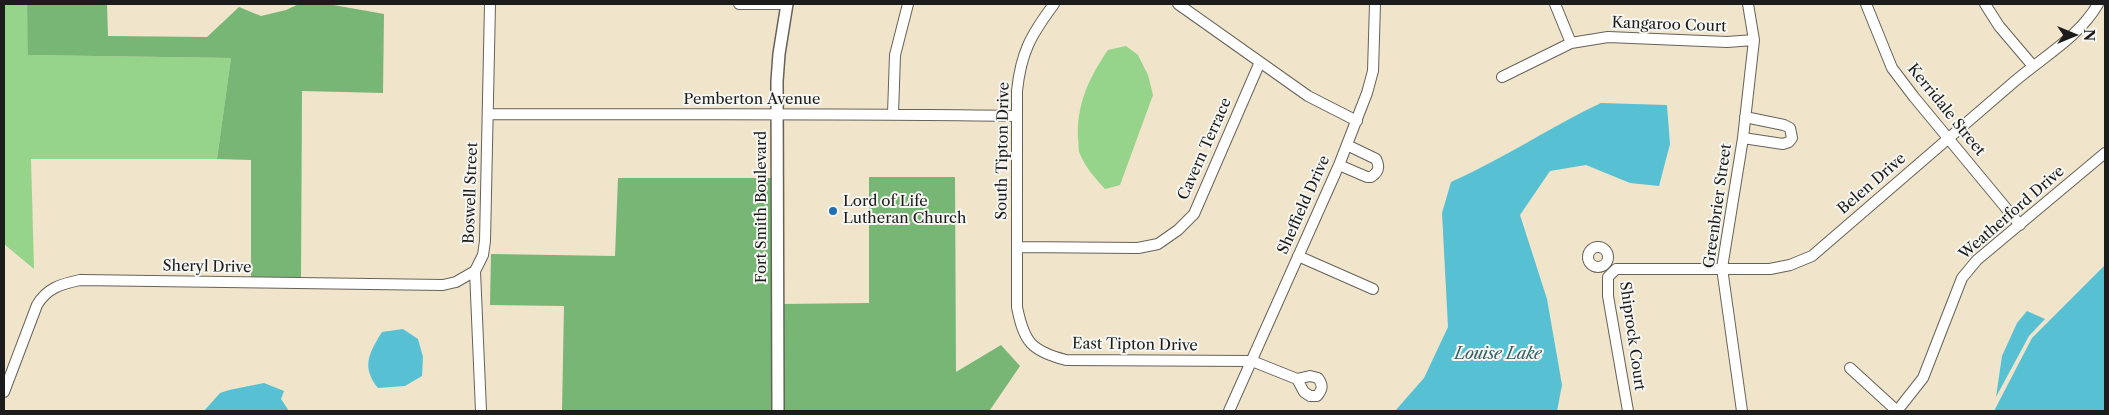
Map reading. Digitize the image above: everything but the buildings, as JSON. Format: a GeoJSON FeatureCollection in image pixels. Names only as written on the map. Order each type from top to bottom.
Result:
{"type":"FeatureCollection","features":[{"type":"Feature","properties":{"kind":"street","name":"Boswell Street"},"geometry":{"type":"LineString","coordinates":[[481,411],[475,271],[483,255],[485,241],[490,4]]}},
{"type":"Feature","properties":{"kind":"street"},"geometry":{"type":"LineString","coordinates":[[739,4],[787,4]]}},
{"type":"Feature","properties":{"kind":"street","name":"Fort Smith Boulevard"},"geometry":{"type":"LineString","coordinates":[[778,411],[776,116],[778,54],[787,4]]}},
{"type":"Feature","properties":{"kind":"street"},"geometry":{"type":"LineString","coordinates":[[893,114],[895,55],[908,4]]}},
{"type":"Feature","properties":{"kind":"street","name":"South Tipton Drive"},"geometry":{"type":"LineString","coordinates":[[1017,247],[1016,116],[1019,69],[1026,47],[1054,4]]}},
{"type":"Feature","properties":{"kind":"street"},"geometry":{"type":"LineString","coordinates":[[1178,4],[1308,96],[1357,121]]}},
{"type":"Feature","properties":{"kind":"street","name":"Sheffield Drive"},"geometry":{"type":"LineString","coordinates":[[1229,411],[1357,121],[1373,71],[1375,4]]}},
{"type":"Feature","properties":{"kind":"street"},"geometry":{"type":"LineString","coordinates":[[1555,4],[1571,43]]}},
{"type":"Feature","properties":{"kind":"street","name":"Greenbrier Street"},"geometry":{"type":"LineString","coordinates":[[1742,411],[1722,268],[1743,138],[1754,40],[1748,4]]}},
{"type":"Feature","properties":{"kind":"street","name":"Kerridale Street"},"geometry":{"type":"LineString","coordinates":[[1866,4],[1892,68],[2020,224]]}},
{"type":"Feature","properties":{"kind":"street"},"geometry":{"type":"LineString","coordinates":[[1985,4],[1999,26],[2032,66]]}},
{"type":"Feature","properties":{"kind":"street","name":"Belen Drive"},"geometry":{"type":"LineString","coordinates":[[1611,269],[1770,269],[1790,265],[1812,256],[2032,66],[2079,30],[2090,18],[2098,4]]}},
{"type":"Feature","properties":{"kind":"street","name":"Kangaroo Court"},"geometry":{"type":"LineString","coordinates":[[1502,77],[1571,43],[1608,37],[1727,42],[1754,40]]}},
{"type":"Feature","properties":{"kind":"street","name":"Cavern Terrace"},"geometry":{"type":"LineString","coordinates":[[1017,247],[1138,248],[1158,244],[1178,230],[1194,214],[1260,62]]}},
{"type":"Feature","properties":{"kind":"street","name":"Pemberton Avenue"},"geometry":{"type":"LineString","coordinates":[[489,114],[776,116],[893,114],[1016,116]]}},
{"type":"Feature","properties":{"kind":"street"},"geometry":{"type":"LineString","coordinates":[[1743,138],[1783,144],[1789,142],[1792,138],[1790,128],[1784,125],[1745,117]]}},
{"type":"Feature","properties":{"kind":"street"},"geometry":{"type":"LineString","coordinates":[[1339,165],[1367,177],[1371,177],[1378,171],[1379,166],[1376,159],[1347,145]]}},
{"type":"Feature","properties":{"kind":"street","name":"Weatherford Drive"},"geometry":{"type":"LineString","coordinates":[[1897,411],[1923,378],[1962,278],[1977,260],[2105,153]]}},
{"type":"Feature","properties":{"kind":"street","name":"East Tipton Drive"},"geometry":{"type":"LineString","coordinates":[[1017,247],[1017,307],[1022,332],[1036,348],[1049,355],[1066,360],[1252,362]]}},
{"type":"Feature","properties":{"kind":"street"},"geometry":{"type":"LineString","coordinates":[[1298,256],[1373,289]]}},
{"type":"Feature","properties":{"kind":"street","name":"Shiprock Court"},"geometry":{"type":"LineString","coordinates":[[1611,269],[1608,277],[1608,296],[1628,411]]}},
{"type":"Feature","properties":{"kind":"street","name":"Sheryl Drive"},"geometry":{"type":"LineString","coordinates":[[4,392],[42,296],[62,284],[80,280],[443,285],[456,282],[475,271]]}},
{"type":"Feature","properties":{"kind":"street"},"geometry":{"type":"LineString","coordinates":[[1252,362],[1297,379]]}},
{"type":"Feature","properties":{"kind":"street"},"geometry":{"type":"LineString","coordinates":[[1850,368],[1897,411]]}},
{"type":"Feature","properties":{"kind":"green space"},"geometry":{"type":"Polygon","coordinates":[[[4,4],[27,4],[29,55],[231,58],[217,159],[31,159],[34,269],[4,244],[4,4]]]}},
{"type":"Feature","properties":{"kind":"green space"},"geometry":{"type":"Polygon","coordinates":[[[27,4],[107,4],[108,36],[207,37],[239,7],[261,16],[286,10],[299,4],[328,4],[384,14],[383,93],[302,91],[301,279],[251,278],[251,160],[217,159],[231,58],[28,55],[27,4]]]}},
{"type":"Feature","properties":{"kind":"green space"},"geometry":{"type":"Polygon","coordinates":[[[1126,46],[1138,55],[1148,75],[1153,95],[1120,185],[1105,189],[1094,177],[1079,152],[1079,115],[1085,92],[1108,50],[1126,46]]]}},
{"type":"Feature","properties":{"kind":"green space"},"geometry":{"type":"Polygon","coordinates":[[[869,177],[955,177],[956,372],[1001,345],[1020,366],[990,410],[783,411],[782,304],[869,303],[869,177]]]}},
{"type":"Feature","properties":{"kind":"green space"},"geometry":{"type":"Polygon","coordinates":[[[618,178],[772,178],[774,411],[562,411],[564,306],[490,305],[491,254],[615,256],[618,178]]]}},
{"type":"Feature","properties":{"kind":"water","name":"Louise Lake"},"geometry":{"type":"Polygon","coordinates":[[[1601,103],[1667,105],[1670,144],[1659,186],[1630,183],[1586,165],[1550,171],[1520,215],[1547,299],[1562,385],[1557,411],[1395,411],[1424,378],[1448,327],[1442,213],[1451,182],[1601,103]]]}},
{"type":"Feature","properties":{"kind":"water"},"geometry":{"type":"Polygon","coordinates":[[[2105,265],[2105,411],[1994,411],[2032,338],[2105,265]]]}},
{"type":"Feature","properties":{"kind":"water"},"geometry":{"type":"Polygon","coordinates":[[[2027,311],[2045,319],[2029,336],[1996,397],[2002,356],[2017,323],[2027,311]]]}},
{"type":"Feature","properties":{"kind":"water"},"geometry":{"type":"Polygon","coordinates":[[[403,329],[418,339],[423,357],[422,376],[405,386],[378,388],[368,367],[371,353],[382,332],[403,329]]]}},
{"type":"Feature","properties":{"kind":"water"},"geometry":{"type":"Polygon","coordinates":[[[264,383],[284,391],[281,399],[289,411],[204,411],[220,393],[264,383]]]}},
{"type":"Feature","properties":{"kind":"place","name":"Lord of Life Lutheran Church"},"geometry":{"type":"Point","coordinates":[833,211]}}]}
